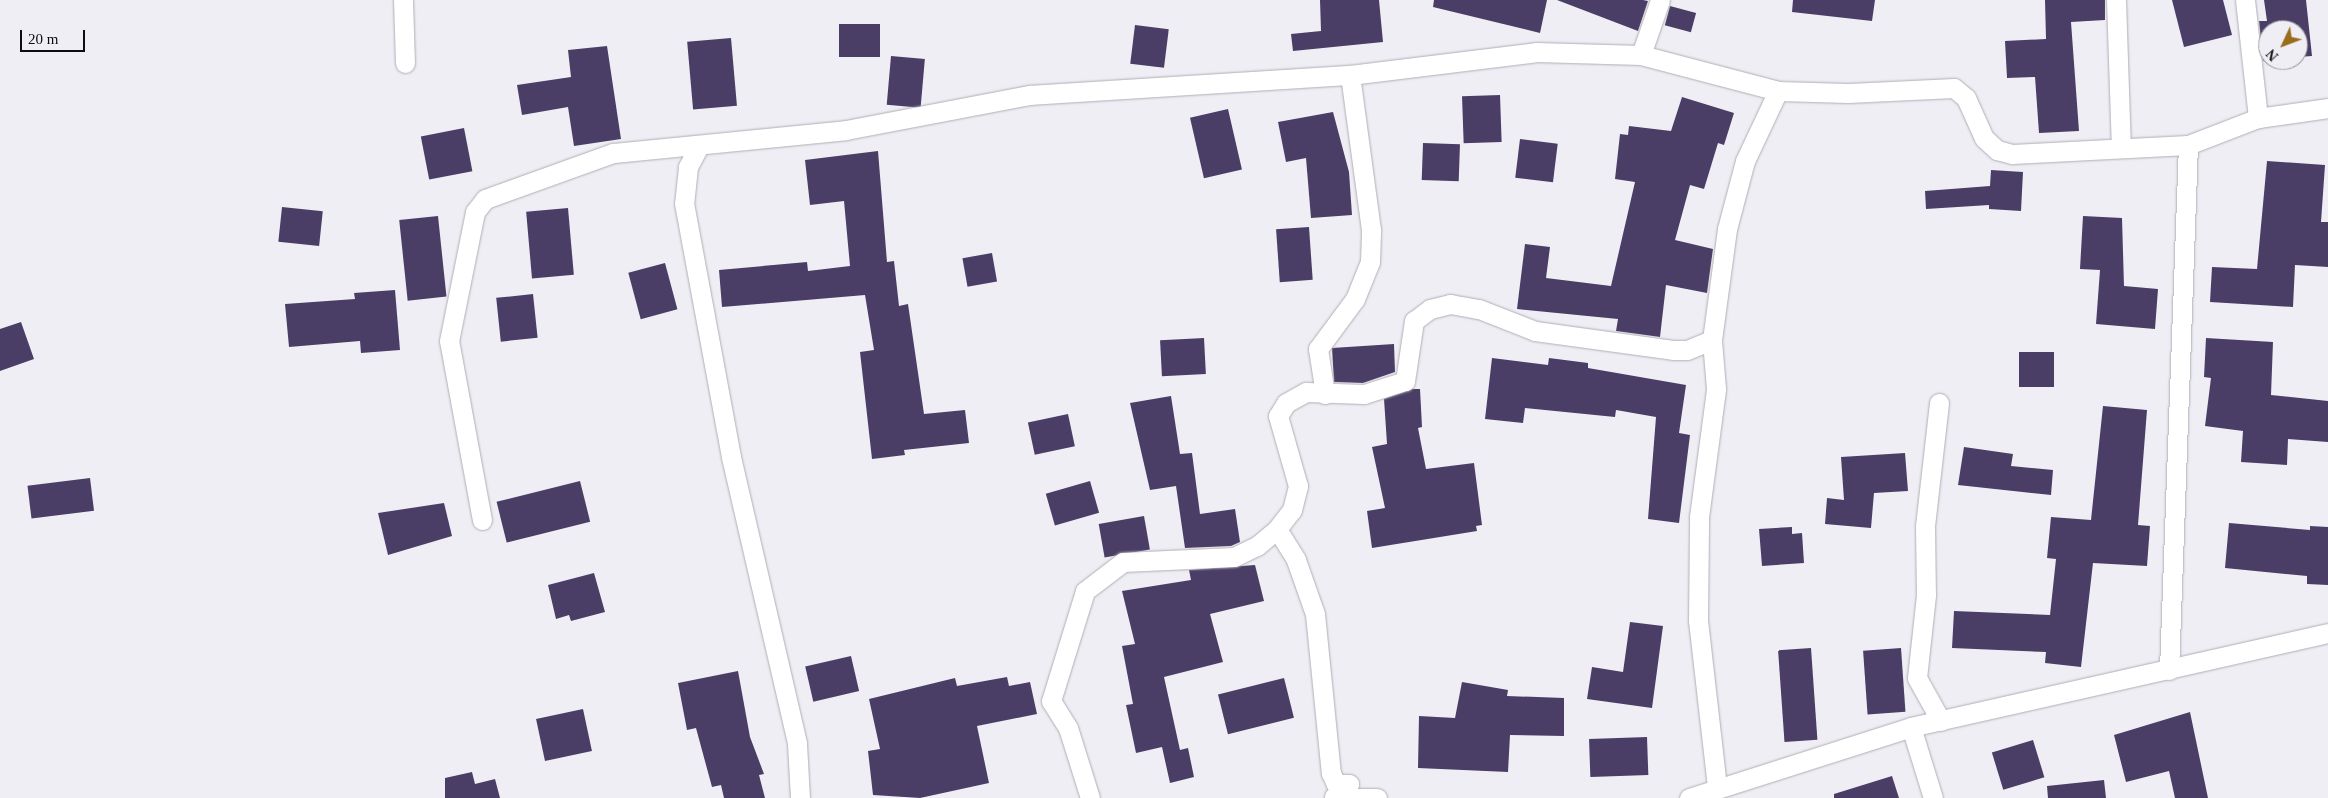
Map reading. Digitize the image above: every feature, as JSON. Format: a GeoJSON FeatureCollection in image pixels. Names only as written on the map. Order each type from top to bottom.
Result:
{"type":"FeatureCollection","features":[{"type":"Feature","properties":{"kind":"street"},"geometry":{"type":"LineString","coordinates":[[402,0],[405,63]]}},
{"type":"Feature","properties":{"kind":"street"},"geometry":{"type":"LineString","coordinates":[[1641,55],[1660,0]]}},
{"type":"Feature","properties":{"kind":"street"},"geometry":{"type":"LineString","coordinates":[[2116,0],[2121,148]]}},
{"type":"Feature","properties":{"kind":"street"},"geometry":{"type":"LineString","coordinates":[[2244,0],[2258,118]]}},
{"type":"Feature","properties":{"kind":"street"},"geometry":{"type":"LineString","coordinates":[[482,520],[449,341],[475,212],[485,199],[613,153],[846,130],[1030,95],[1350,74],[1536,52],[1641,55],[1778,91],[1848,93],[1954,88],[1966,98],[1984,138],[1997,150],[2188,145],[2258,118],[2328,108]]}},
{"type":"Feature","properties":{"kind":"street"},"geometry":{"type":"LineString","coordinates":[[1325,394],[1318,349],[1355,299],[1371,254],[1350,74]]}},
{"type":"Feature","properties":{"kind":"street"},"geometry":{"type":"LineString","coordinates":[[1717,787],[1698,621],[1699,517],[1716,389],[1712,340],[1727,229],[1745,161],[1778,91]]}},
{"type":"Feature","properties":{"kind":"street"},"geometry":{"type":"LineString","coordinates":[[2170,670],[2188,145]]}},
{"type":"Feature","properties":{"kind":"street"},"geometry":{"type":"LineString","coordinates":[[698,146],[688,167],[684,202],[731,457],[797,744],[800,798]]}},
{"type":"Feature","properties":{"kind":"street"},"geometry":{"type":"LineString","coordinates":[[1090,798],[1068,728],[1051,701],[1085,591],[1123,562],[1234,557],[1257,546],[1277,529],[1292,510],[1298,486],[1278,416],[1286,403],[1306,392],[1364,394],[1405,381],[1414,321],[1430,309],[1450,304],[1478,309],[1535,331],[1673,350],[1687,350],[1712,340]]}},
{"type":"Feature","properties":{"kind":"street"},"geometry":{"type":"LineString","coordinates":[[1939,403],[1925,526],[1926,595],[1917,678],[1941,720]]}},
{"type":"Feature","properties":{"kind":"street"},"geometry":{"type":"LineString","coordinates":[[1277,529],[1296,560],[1315,614],[1331,773],[1336,784],[1349,784],[1334,796],[1339,798]]}},
{"type":"Feature","properties":{"kind":"street"},"geometry":{"type":"LineString","coordinates":[[1689,798],[1717,787],[1911,727],[2328,633]]}},
{"type":"Feature","properties":{"kind":"street"},"geometry":{"type":"LineString","coordinates":[[1911,727],[1933,798]]}},
{"type":"Feature","properties":{"kind":"street"},"geometry":{"type":"LineString","coordinates":[[1355,798],[1377,798]]}},
{"type":"Feature","properties":{"kind":"building"},"geometry":{"type":"Polygon","coordinates":[[[1320,0],[1379,0],[1383,42],[1293,51],[1291,34],[1321,31],[1320,0]]]}},
{"type":"Feature","properties":{"kind":"building"},"geometry":{"type":"Polygon","coordinates":[[[1434,0],[1547,0],[1540,33],[1433,7],[1434,0]]]}},
{"type":"Feature","properties":{"kind":"building"},"geometry":{"type":"Polygon","coordinates":[[[1557,0],[1643,0],[1648,1],[1638,31],[1557,0]]]}},
{"type":"Feature","properties":{"kind":"building"},"geometry":{"type":"Polygon","coordinates":[[[1793,0],[1875,0],[1872,21],[1792,12],[1793,0]]]}},
{"type":"Feature","properties":{"kind":"building"},"geometry":{"type":"Polygon","coordinates":[[[2045,0],[2105,0],[2105,20],[2071,22],[2079,131],[2039,133],[2035,77],[2007,78],[2005,41],[2046,39],[2045,0]]]}},
{"type":"Feature","properties":{"kind":"building"},"geometry":{"type":"Polygon","coordinates":[[[2172,0],[2223,0],[2232,35],[2184,47],[2172,0]]]}},
{"type":"Feature","properties":{"kind":"building"},"geometry":{"type":"Polygon","coordinates":[[[2264,0],[2306,0],[2312,56],[2308,56],[2308,20],[2267,20],[2264,0]]]}},
{"type":"Feature","properties":{"kind":"building"},"geometry":{"type":"Polygon","coordinates":[[[1670,6],[1696,13],[1691,32],[1665,25],[1670,6]]]}},
{"type":"Feature","properties":{"kind":"building"},"geometry":{"type":"Polygon","coordinates":[[[839,24],[880,24],[880,57],[839,57],[839,24]]]}},
{"type":"Feature","properties":{"kind":"building"},"geometry":{"type":"Polygon","coordinates":[[[1135,25],[1169,29],[1164,68],[1130,64],[1135,25]]]}},
{"type":"Feature","properties":{"kind":"building"},"geometry":{"type":"Polygon","coordinates":[[[731,38],[737,106],[693,110],[687,42],[731,38]]]}},
{"type":"Feature","properties":{"kind":"building"},"geometry":{"type":"Polygon","coordinates":[[[607,46],[621,139],[574,146],[568,107],[522,115],[517,85],[571,77],[568,50],[607,46]]]}},
{"type":"Feature","properties":{"kind":"building"},"geometry":{"type":"Polygon","coordinates":[[[891,56],[925,59],[921,108],[887,105],[891,56]]]}},
{"type":"Feature","properties":{"kind":"building"},"geometry":{"type":"Polygon","coordinates":[[[1500,95],[1502,142],[1464,143],[1462,96],[1500,95]]]}},
{"type":"Feature","properties":{"kind":"building"},"geometry":{"type":"Polygon","coordinates":[[[1682,97],[1734,113],[1724,145],[1718,143],[1704,189],[1690,185],[1675,240],[1713,249],[1707,293],[1666,285],[1660,337],[1616,331],[1618,319],[1517,309],[1525,244],[1550,247],[1546,278],[1611,286],[1635,182],[1615,179],[1620,134],[1628,135],[1629,126],[1671,131],[1682,97]]]}},
{"type":"Feature","properties":{"kind":"building"},"geometry":{"type":"Polygon","coordinates":[[[1228,109],[1242,169],[1204,178],[1190,118],[1228,109]]]}},
{"type":"Feature","properties":{"kind":"building"},"geometry":{"type":"Polygon","coordinates":[[[1333,112],[1349,172],[1352,215],[1311,218],[1306,158],[1286,162],[1278,122],[1333,112]]]}},
{"type":"Feature","properties":{"kind":"building"},"geometry":{"type":"Polygon","coordinates":[[[464,128],[472,171],[429,180],[421,136],[464,128]]]}},
{"type":"Feature","properties":{"kind":"building"},"geometry":{"type":"Polygon","coordinates":[[[1520,139],[1558,144],[1553,182],[1515,178],[1520,139]]]}},
{"type":"Feature","properties":{"kind":"building"},"geometry":{"type":"Polygon","coordinates":[[[1423,143],[1460,144],[1459,181],[1422,180],[1423,143]]]}},
{"type":"Feature","properties":{"kind":"building"},"geometry":{"type":"Polygon","coordinates":[[[878,151],[887,262],[894,261],[899,306],[908,304],[924,414],[965,410],[969,443],[904,450],[905,455],[872,459],[860,352],[874,350],[865,295],[722,307],[719,270],[807,262],[808,271],[850,266],[844,201],[810,205],[805,160],[878,151]]]}},
{"type":"Feature","properties":{"kind":"building"},"geometry":{"type":"Polygon","coordinates":[[[2267,161],[2325,165],[2321,222],[2328,222],[2328,267],[2295,265],[2293,307],[2210,302],[2212,267],[2257,269],[2267,161]]]}},
{"type":"Feature","properties":{"kind":"building"},"geometry":{"type":"Polygon","coordinates":[[[1991,170],[2023,172],[2021,211],[1989,209],[1989,205],[1926,209],[1925,191],[1990,186],[1991,170]]]}},
{"type":"Feature","properties":{"kind":"building"},"geometry":{"type":"Polygon","coordinates":[[[282,207],[323,211],[319,246],[278,242],[282,207]]]}},
{"type":"Feature","properties":{"kind":"building"},"geometry":{"type":"Polygon","coordinates":[[[568,208],[574,275],[532,278],[526,212],[568,208]]]}},
{"type":"Feature","properties":{"kind":"building"},"geometry":{"type":"Polygon","coordinates":[[[438,216],[446,297],[408,301],[399,220],[438,216]]]}},
{"type":"Feature","properties":{"kind":"building"},"geometry":{"type":"Polygon","coordinates":[[[2083,216],[2122,218],[2124,286],[2158,289],[2155,329],[2096,324],[2100,270],[2080,269],[2083,216]]]}},
{"type":"Feature","properties":{"kind":"building"},"geometry":{"type":"Polygon","coordinates":[[[1309,227],[1313,280],[1280,282],[1276,229],[1309,227]]]}},
{"type":"Feature","properties":{"kind":"building"},"geometry":{"type":"Polygon","coordinates":[[[992,253],[997,282],[967,287],[962,258],[992,253]]]}},
{"type":"Feature","properties":{"kind":"building"},"geometry":{"type":"Polygon","coordinates":[[[665,263],[677,309],[641,319],[628,273],[665,263]]]}},
{"type":"Feature","properties":{"kind":"building"},"geometry":{"type":"Polygon","coordinates":[[[395,290],[400,350],[361,353],[360,341],[289,347],[285,304],[355,299],[354,293],[395,290]]]}},
{"type":"Feature","properties":{"kind":"building"},"geometry":{"type":"Polygon","coordinates":[[[533,294],[538,338],[501,342],[496,298],[533,294]]]}},
{"type":"Feature","properties":{"kind":"building"},"geometry":{"type":"Polygon","coordinates":[[[21,322],[34,359],[0,371],[0,329],[21,322]]]}},
{"type":"Feature","properties":{"kind":"building"},"geometry":{"type":"Polygon","coordinates":[[[1204,338],[1206,374],[1162,376],[1160,340],[1204,338]]]}},
{"type":"Feature","properties":{"kind":"building"},"geometry":{"type":"Polygon","coordinates":[[[2206,338],[2273,342],[2271,395],[2328,401],[2328,442],[2288,439],[2287,465],[2241,462],[2243,431],[2205,426],[2211,378],[2204,377],[2206,338]]]}},
{"type":"Feature","properties":{"kind":"building"},"geometry":{"type":"Polygon","coordinates":[[[1394,344],[1395,372],[1363,383],[1334,382],[1332,348],[1394,344]]]}},
{"type":"Feature","properties":{"kind":"building"},"geometry":{"type":"Polygon","coordinates":[[[2019,352],[2054,352],[2054,387],[2019,387],[2019,352]]]}},
{"type":"Feature","properties":{"kind":"building"},"geometry":{"type":"Polygon","coordinates":[[[1492,358],[1548,365],[1549,358],[1588,363],[1588,368],[1686,385],[1679,433],[1690,435],[1679,523],[1648,519],[1656,417],[1616,410],[1615,417],[1525,408],[1523,423],[1485,419],[1492,358]]]}},
{"type":"Feature","properties":{"kind":"building"},"geometry":{"type":"Polygon","coordinates":[[[1412,389],[1420,389],[1422,427],[1418,428],[1426,469],[1474,463],[1482,525],[1476,526],[1477,531],[1372,548],[1367,511],[1385,508],[1372,447],[1387,444],[1384,399],[1412,389]]]}},
{"type":"Feature","properties":{"kind":"building"},"geometry":{"type":"Polygon","coordinates":[[[1171,396],[1180,454],[1192,453],[1200,514],[1235,509],[1240,542],[1231,546],[1185,548],[1176,486],[1150,490],[1130,403],[1171,396]]]}},
{"type":"Feature","properties":{"kind":"building"},"geometry":{"type":"Polygon","coordinates":[[[2103,406],[2147,410],[2138,525],[2150,526],[2147,566],[2093,563],[2081,667],[2045,663],[2046,652],[1952,648],[1954,611],[2050,615],[2056,559],[2047,558],[2051,517],[2091,520],[2103,406]]]}},
{"type":"Feature","properties":{"kind":"building"},"geometry":{"type":"Polygon","coordinates":[[[1068,414],[1075,446],[1035,455],[1028,423],[1068,414]]]}},
{"type":"Feature","properties":{"kind":"building"},"geometry":{"type":"Polygon","coordinates":[[[1964,447],[2013,454],[2011,466],[2053,470],[2051,495],[1958,485],[1964,447]]]}},
{"type":"Feature","properties":{"kind":"building"},"geometry":{"type":"Polygon","coordinates":[[[1905,453],[1908,491],[1874,493],[1871,528],[1825,524],[1827,498],[1844,500],[1841,457],[1905,453]]]}},
{"type":"Feature","properties":{"kind":"building"},"geometry":{"type":"Polygon","coordinates":[[[90,478],[94,511],[31,518],[27,486],[90,478]]]}},
{"type":"Feature","properties":{"kind":"building"},"geometry":{"type":"Polygon","coordinates":[[[580,481],[590,522],[507,543],[497,502],[580,481]]]}},
{"type":"Feature","properties":{"kind":"building"},"geometry":{"type":"Polygon","coordinates":[[[1090,481],[1099,513],[1055,525],[1046,494],[1090,481]]]}},
{"type":"Feature","properties":{"kind":"building"},"geometry":{"type":"Polygon","coordinates":[[[444,503],[452,536],[388,555],[378,513],[444,503]]]}},
{"type":"Feature","properties":{"kind":"building"},"geometry":{"type":"Polygon","coordinates":[[[1144,516],[1150,549],[1105,557],[1099,524],[1144,516]]]}},
{"type":"Feature","properties":{"kind":"building"},"geometry":{"type":"Polygon","coordinates":[[[2229,523],[2310,530],[2310,526],[2328,527],[2328,585],[2307,584],[2307,576],[2225,568],[2229,523]]]}},
{"type":"Feature","properties":{"kind":"building"},"geometry":{"type":"Polygon","coordinates":[[[1792,527],[1792,534],[1802,533],[1804,563],[1762,566],[1759,529],[1792,527]]]}},
{"type":"Feature","properties":{"kind":"building"},"geometry":{"type":"Polygon","coordinates":[[[1255,565],[1264,601],[1210,614],[1223,662],[1164,677],[1180,750],[1188,748],[1194,777],[1170,783],[1162,747],[1136,753],[1126,705],[1133,704],[1122,646],[1135,644],[1122,591],[1191,580],[1189,570],[1255,565]]]}},
{"type":"Feature","properties":{"kind":"building"},"geometry":{"type":"Polygon","coordinates":[[[594,573],[605,612],[571,621],[569,615],[556,619],[548,585],[594,573]]]}},
{"type":"Feature","properties":{"kind":"building"},"geometry":{"type":"Polygon","coordinates":[[[1630,622],[1663,626],[1652,708],[1587,699],[1592,667],[1623,672],[1630,622]]]}},
{"type":"Feature","properties":{"kind":"building"},"geometry":{"type":"Polygon","coordinates":[[[1811,648],[1817,740],[1784,742],[1778,650],[1811,648]]]}},
{"type":"Feature","properties":{"kind":"building"},"geometry":{"type":"Polygon","coordinates":[[[1901,648],[1905,712],[1868,714],[1863,651],[1901,648]]]}},
{"type":"Feature","properties":{"kind":"building"},"geometry":{"type":"Polygon","coordinates":[[[851,656],[859,691],[813,702],[805,667],[851,656]]]}},
{"type":"Feature","properties":{"kind":"building"},"geometry":{"type":"Polygon","coordinates":[[[738,671],[750,737],[764,774],[759,775],[765,798],[724,798],[721,785],[712,787],[696,728],[687,730],[678,683],[738,671]]]}},
{"type":"Feature","properties":{"kind":"building"},"geometry":{"type":"Polygon","coordinates":[[[1007,677],[1009,686],[1030,682],[1037,714],[977,726],[989,783],[920,798],[873,795],[868,751],[880,749],[869,699],[955,678],[957,686],[1007,677]]]}},
{"type":"Feature","properties":{"kind":"building"},"geometry":{"type":"Polygon","coordinates":[[[1284,678],[1294,718],[1228,734],[1218,694],[1284,678]]]}},
{"type":"Feature","properties":{"kind":"building"},"geometry":{"type":"Polygon","coordinates":[[[1462,682],[1508,690],[1507,696],[1564,698],[1564,736],[1510,735],[1508,772],[1418,768],[1419,716],[1455,718],[1462,682]]]}},
{"type":"Feature","properties":{"kind":"building"},"geometry":{"type":"Polygon","coordinates":[[[583,709],[592,751],[545,761],[536,719],[583,709]]]}},
{"type":"Feature","properties":{"kind":"building"},"geometry":{"type":"Polygon","coordinates":[[[2190,712],[2208,798],[2175,798],[2169,771],[2126,782],[2114,735],[2190,712]]]}},
{"type":"Feature","properties":{"kind":"building"},"geometry":{"type":"Polygon","coordinates":[[[1647,737],[1648,775],[1590,777],[1589,739],[1647,737]]]}},
{"type":"Feature","properties":{"kind":"building"},"geometry":{"type":"Polygon","coordinates":[[[2033,740],[2044,777],[2003,790],[1992,753],[2033,740]]]}},
{"type":"Feature","properties":{"kind":"building"},"geometry":{"type":"Polygon","coordinates":[[[472,772],[475,784],[495,779],[500,798],[445,798],[445,778],[472,772]]]}},
{"type":"Feature","properties":{"kind":"building"},"geometry":{"type":"Polygon","coordinates":[[[1892,776],[1899,798],[1834,798],[1834,794],[1892,776]]]}},
{"type":"Feature","properties":{"kind":"building"},"geometry":{"type":"Polygon","coordinates":[[[2104,780],[2106,798],[2048,798],[2047,786],[2104,780]]]}}]}
